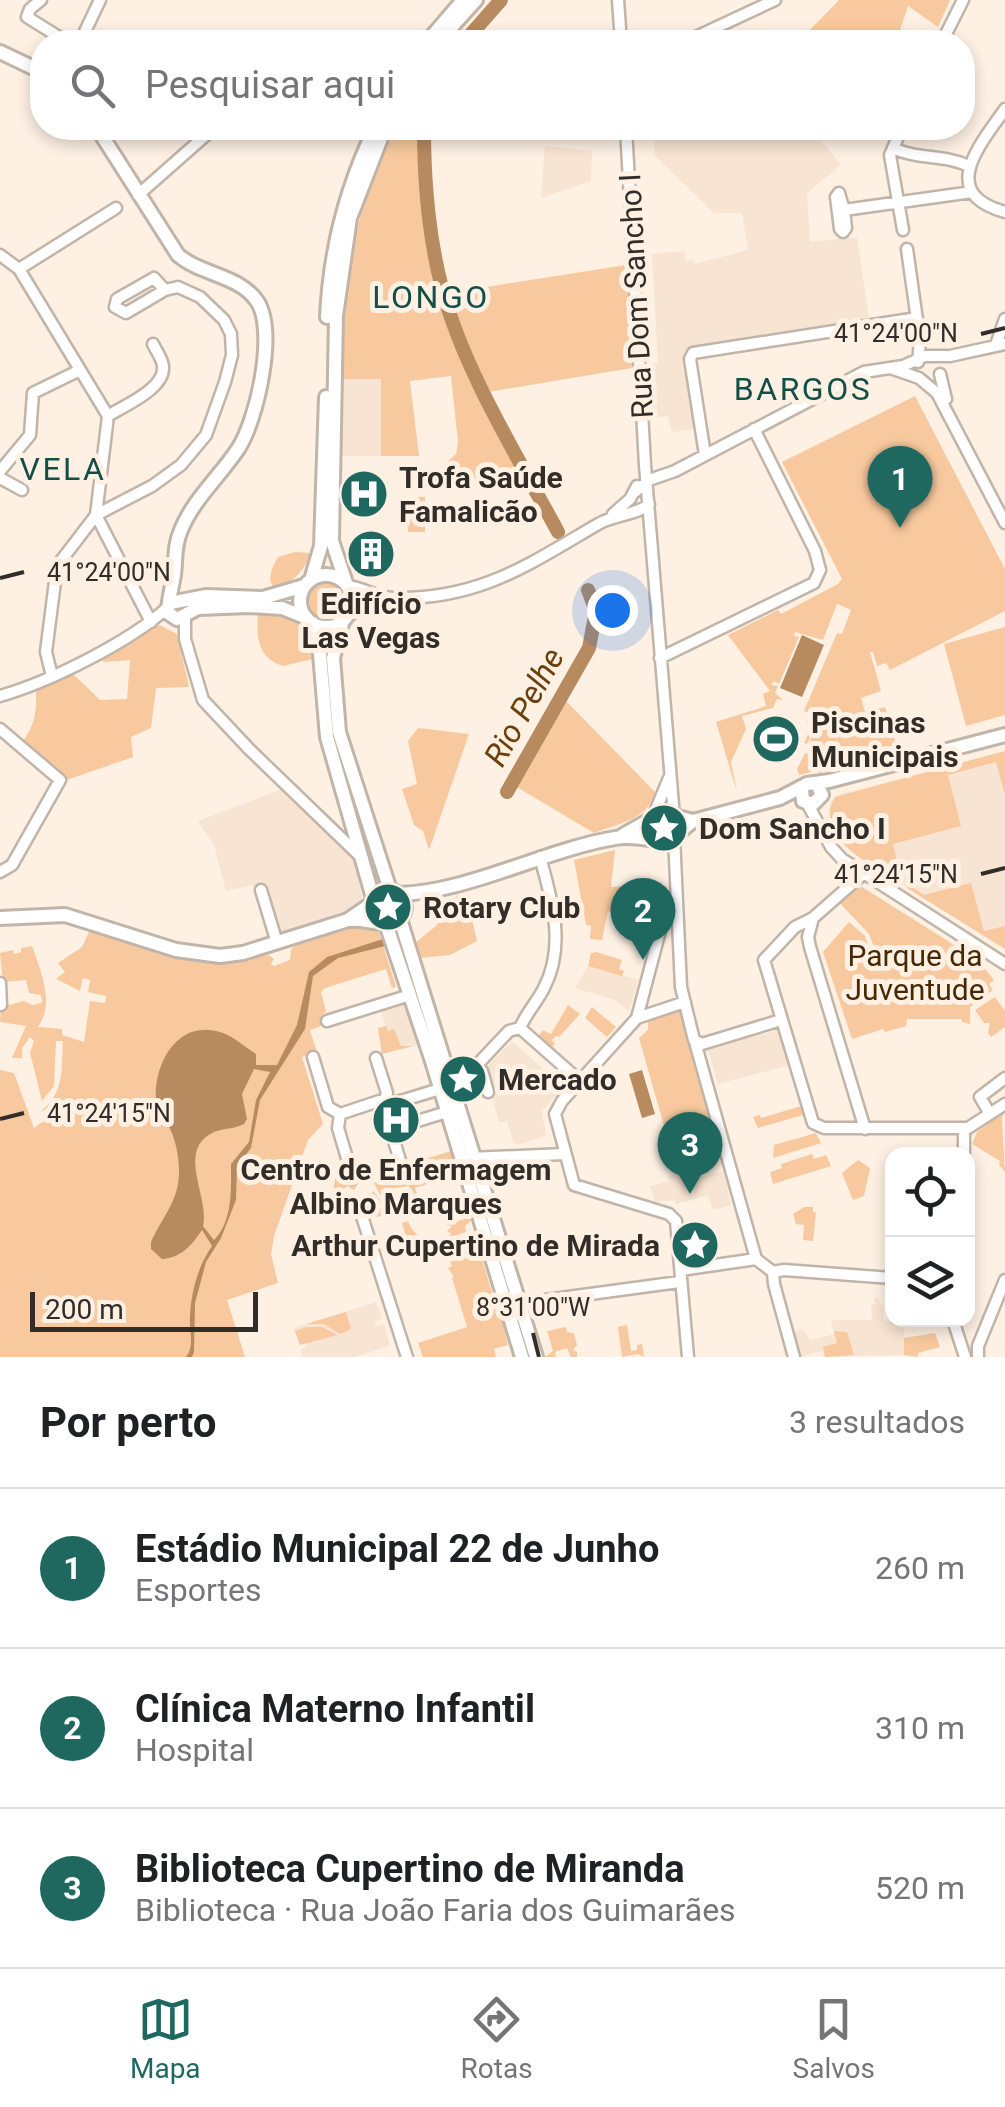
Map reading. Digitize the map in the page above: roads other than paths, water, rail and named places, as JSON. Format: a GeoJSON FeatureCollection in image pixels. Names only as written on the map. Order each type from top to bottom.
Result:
{"type":"FeatureCollection","features":[{"type":"Feature","properties":{"kind":"main road"},"geometry":{"type":"LineString","coordinates":[[437,30],[463,0]]}},
{"type":"Feature","properties":{"kind":"main road"},"geometry":{"type":"LineString","coordinates":[[449,30],[476,0]]}},
{"type":"Feature","properties":{"kind":"main road"},"geometry":{"type":"LineString","coordinates":[[0,52],[30,66]]}},
{"type":"Feature","properties":{"kind":"main road"},"geometry":{"type":"LineString","coordinates":[[105,140],[184,260],[253,296],[267,330],[246,433],[186,519],[175,548],[177,609]]}},
{"type":"Feature","properties":{"kind":"main road"},"geometry":{"type":"LineString","coordinates":[[370,140],[348,190],[330,276],[326,470],[318,559],[300,602],[319,647],[328,737],[372,901],[476,1159],[536,1357]]}},
{"type":"Feature","properties":{"kind":"main road"},"geometry":{"type":"LineString","coordinates":[[380,140],[350,218],[336,316],[332,542],[352,601],[333,658],[339,732],[402,914],[447,1091],[448,1112],[522,1357]]}},
{"type":"Feature","properties":{"kind":"main road"},"geometry":{"type":"LineString","coordinates":[[285,592],[318,559]]}},
{"type":"Feature","properties":{"kind":"main road"},"geometry":{"type":"LineString","coordinates":[[177,577],[191,591],[206,596],[263,598],[333,575],[347,584]]}},
{"type":"Feature","properties":{"kind":"main road"},"geometry":{"type":"LineString","coordinates":[[177,609],[206,596]]}},
{"type":"Feature","properties":{"kind":"main road"},"geometry":{"type":"LineString","coordinates":[[177,609],[267,606],[332,626],[346,618]]}},
{"type":"Feature","properties":{"kind":"main road"},"geometry":{"type":"LineString","coordinates":[[618,837],[656,839],[675,835],[693,821],[780,798],[804,798],[816,803],[820,792],[1005,738]]}},
{"type":"Feature","properties":{"kind":"main road"},"geometry":{"type":"LineString","coordinates":[[0,918],[64,915],[202,955],[231,955],[348,920],[372,901],[395,892],[429,893],[618,837],[662,813],[693,821]]}},
{"type":"Feature","properties":{"kind":"main road"},"geometry":{"type":"LineString","coordinates":[[674,818],[678,827],[675,835]]}},
{"type":"Feature","properties":{"kind":"main road"},"geometry":{"type":"LineString","coordinates":[[652,819],[649,830],[656,839]]}},
{"type":"Feature","properties":{"kind":"main road"},"geometry":{"type":"LineString","coordinates":[[348,920],[381,922],[402,914],[429,893]]}},
{"type":"Feature","properties":{"kind":"street"},"geometry":{"type":"LineString","coordinates":[[41,0],[27,17],[48,30]]}},
{"type":"Feature","properties":{"kind":"street"},"geometry":{"type":"LineString","coordinates":[[86,30],[100,0]]}},
{"type":"Feature","properties":{"kind":"street"},"geometry":{"type":"LineString","coordinates":[[618,0],[620,30]]}},
{"type":"Feature","properties":{"kind":"street"},"geometry":{"type":"LineString","coordinates":[[711,30],[775,0]]}},
{"type":"Feature","properties":{"kind":"street"},"geometry":{"type":"LineString","coordinates":[[948,30],[963,0]]}},
{"type":"Feature","properties":{"kind":"street"},"geometry":{"type":"LineString","coordinates":[[1005,109],[969,166],[972,192],[983,206],[1005,212]]}},
{"type":"Feature","properties":{"kind":"street"},"geometry":{"type":"LineString","coordinates":[[138,195],[200,140]]}},
{"type":"Feature","properties":{"kind":"street","name":"Rua Dom Sancho I"},"geometry":{"type":"LineString","coordinates":[[627,140],[645,465],[674,818]]}},
{"type":"Feature","properties":{"kind":"street"},"geometry":{"type":"LineString","coordinates":[[897,140],[890,155],[903,230]]}},
{"type":"Feature","properties":{"kind":"street"},"geometry":{"type":"LineString","coordinates":[[893,148],[911,155],[950,158],[969,166]]}},
{"type":"Feature","properties":{"kind":"street"},"geometry":{"type":"LineString","coordinates":[[841,187],[844,210],[843,232],[836,197],[841,187]]}},
{"type":"Feature","properties":{"kind":"street"},"geometry":{"type":"LineString","coordinates":[[844,210],[972,192]]}},
{"type":"Feature","properties":{"kind":"street"},"geometry":{"type":"LineString","coordinates":[[19,269],[116,208]]}},
{"type":"Feature","properties":{"kind":"street"},"geometry":{"type":"LineString","coordinates":[[907,249],[920,341],[927,358],[939,362],[944,395],[1005,510]]}},
{"type":"Feature","properties":{"kind":"street"},"geometry":{"type":"LineString","coordinates":[[0,255],[19,269],[108,416],[96,515],[151,622]]}},
{"type":"Feature","properties":{"kind":"street"},"geometry":{"type":"LineString","coordinates":[[52,676],[46,652],[56,566],[96,515],[152,486],[181,465],[206,435],[226,382],[232,356],[231,334],[224,320],[200,297],[178,288],[165,290],[126,313],[114,307],[117,298],[154,278],[165,290]]}},
{"type":"Feature","properties":{"kind":"street"},"geometry":{"type":"LineString","coordinates":[[705,455],[693,353],[917,318]]}},
{"type":"Feature","properties":{"kind":"street"},"geometry":{"type":"LineString","coordinates":[[609,518],[637,502],[648,480],[675,471],[859,374],[1000,345],[1005,319]]}},
{"type":"Feature","properties":{"kind":"street"},"geometry":{"type":"LineString","coordinates":[[108,416],[156,384],[162,375],[164,364],[153,344]]}},
{"type":"Feature","properties":{"kind":"street"},"geometry":{"type":"LineString","coordinates":[[892,368],[934,380],[962,354]]}},
{"type":"Feature","properties":{"kind":"street"},"geometry":{"type":"LineString","coordinates":[[927,358],[915,369],[942,402],[1005,523]]}},
{"type":"Feature","properties":{"kind":"street"},"geometry":{"type":"LineString","coordinates":[[22,490],[0,474],[30,435],[32,393],[80,370]]}},
{"type":"Feature","properties":{"kind":"street"},"geometry":{"type":"LineString","coordinates":[[660,658],[814,582],[820,570],[815,551],[754,429]]}},
{"type":"Feature","properties":{"kind":"street","name":"Rua Dom Sancho I"},"geometry":{"type":"LineString","coordinates":[[645,465],[637,502],[651,534]]}},
{"type":"Feature","properties":{"kind":"street"},"geometry":{"type":"LineString","coordinates":[[637,502],[643,510],[675,471]]}},
{"type":"Feature","properties":{"kind":"street"},"geometry":{"type":"LineString","coordinates":[[347,584],[388,598],[444,595],[486,586],[637,502],[649,500]]}},
{"type":"Feature","properties":{"kind":"street"},"geometry":{"type":"LineString","coordinates":[[346,618],[388,598]]}},
{"type":"Feature","properties":{"kind":"street"},"geometry":{"type":"LineString","coordinates":[[0,696],[52,676],[177,609],[203,700],[363,858]]}},
{"type":"Feature","properties":{"kind":"street"},"geometry":{"type":"LineString","coordinates":[[0,729],[60,780],[12,865],[0,872]]}},
{"type":"Feature","properties":{"kind":"street","name":"Rua Dom Sancho I"},"geometry":{"type":"LineString","coordinates":[[652,819],[670,772]]}},
{"type":"Feature","properties":{"kind":"street"},"geometry":{"type":"LineString","coordinates":[[820,792],[822,826]]}},
{"type":"Feature","properties":{"kind":"street"},"geometry":{"type":"LineString","coordinates":[[804,798],[831,847],[846,862],[1005,964]]}},
{"type":"Feature","properties":{"kind":"street"},"geometry":{"type":"LineString","coordinates":[[675,835],[681,986],[756,1259],[773,1272],[885,1277]]}},
{"type":"Feature","properties":{"kind":"street"},"geometry":{"type":"LineString","coordinates":[[656,839],[673,860]]}},
{"type":"Feature","properties":{"kind":"street"},"geometry":{"type":"LineString","coordinates":[[522,1030],[549,978],[556,944],[554,912],[540,857]]}},
{"type":"Feature","properties":{"kind":"street"},"geometry":{"type":"LineString","coordinates":[[838,893],[846,862]]}},
{"type":"Feature","properties":{"kind":"street"},"geometry":{"type":"LineString","coordinates":[[863,874],[813,918],[794,927],[764,960],[812,1123],[818,1128],[964,1128],[1005,1104]]}},
{"type":"Feature","properties":{"kind":"street"},"geometry":{"type":"LineString","coordinates":[[261,890],[277,943]]}},
{"type":"Feature","properties":{"kind":"street"},"geometry":{"type":"LineString","coordinates":[[676,901],[661,927],[636,1018],[556,1110],[556,1124],[574,1185],[674,1218],[688,1357]]}},
{"type":"Feature","properties":{"kind":"street"},"geometry":{"type":"LineString","coordinates":[[813,918],[808,936],[865,1129]]}},
{"type":"Feature","properties":{"kind":"street"},"geometry":{"type":"LineString","coordinates":[[788,936],[808,936]]}},
{"type":"Feature","properties":{"kind":"street"},"geometry":{"type":"LineString","coordinates":[[0,982],[1,1005]]}},
{"type":"Feature","properties":{"kind":"street"},"geometry":{"type":"LineString","coordinates":[[327,1020],[410,994]]}},
{"type":"Feature","properties":{"kind":"street"},"geometry":{"type":"LineString","coordinates":[[636,1018],[685,1002]]}},
{"type":"Feature","properties":{"kind":"street"},"geometry":{"type":"LineString","coordinates":[[696,1042],[780,1020]]}},
{"type":"Feature","properties":{"kind":"street"},"geometry":{"type":"LineString","coordinates":[[488,1092],[482,1071],[476,1066],[509,1031],[522,1030],[580,1081]]}},
{"type":"Feature","properties":{"kind":"street"},"geometry":{"type":"LineString","coordinates":[[313,1057],[328,1107],[340,1114],[467,1089],[482,1071]]}},
{"type":"Feature","properties":{"kind":"street"},"geometry":{"type":"LineString","coordinates":[[376,1058],[387,1093],[383,1103],[401,1164]]}},
{"type":"Feature","properties":{"kind":"street"},"geometry":{"type":"LineString","coordinates":[[990,1114],[980,1096],[1005,1078]]}},
{"type":"Feature","properties":{"kind":"street"},"geometry":{"type":"LineString","coordinates":[[391,1129],[448,1112]]}},
{"type":"Feature","properties":{"kind":"street"},"geometry":{"type":"LineString","coordinates":[[340,1114],[338,1128],[353,1178]]}},
{"type":"Feature","properties":{"kind":"street"},"geometry":{"type":"LineString","coordinates":[[964,1128],[964,1147]]}},
{"type":"Feature","properties":{"kind":"street"},"geometry":{"type":"LineString","coordinates":[[460,1151],[476,1159],[529,1156],[563,1148]]}},
{"type":"Feature","properties":{"kind":"street"},"geometry":{"type":"LineString","coordinates":[[360,1210],[407,1357]]}},
{"type":"Feature","properties":{"kind":"street"},"geometry":{"type":"LineString","coordinates":[[522,1307],[530,1302],[756,1259]]}},
{"type":"Feature","properties":{"kind":"street"},"geometry":{"type":"LineString","coordinates":[[773,1272],[794,1357]]}},
{"type":"Feature","properties":{"kind":"street"},"geometry":{"type":"LineString","coordinates":[[956,1327],[965,1357],[978,1355],[1005,1280]]}},
{"type":"Feature","properties":{"kind":"waterway","name":"Rio Pelhe"},"geometry":{"type":"LineString","coordinates":[[475,30],[501,0]]}},
{"type":"Feature","properties":{"kind":"waterway","name":"Rio Pelhe"},"geometry":{"type":"LineString","coordinates":[[424,140],[431,229],[451,319],[493,412],[558,532]]}},
{"type":"Feature","properties":{"kind":"waterway","name":"Rio Pelhe"},"geometry":{"type":"LineString","coordinates":[[507,792],[589,648],[596,611],[588,590]]}},
{"type":"Feature","properties":{"kind":"place","name":"Trofa Saúde Famalicão"},"geometry":{"type":"Point","coordinates":[364,494]}},
{"type":"Feature","properties":{"kind":"place","name":"Estádio Municipal 22 de Junho"},"geometry":{"type":"Point","coordinates":[900,528]}},
{"type":"Feature","properties":{"kind":"place","name":"Edifício Las Vegas"},"geometry":{"type":"Point","coordinates":[371,554]}},
{"type":"Feature","properties":{"kind":"place","name":"Piscinas Municipais"},"geometry":{"type":"Point","coordinates":[776,739]}},
{"type":"Feature","properties":{"kind":"place","name":"Dom Sancho I"},"geometry":{"type":"Point","coordinates":[664,828]}},
{"type":"Feature","properties":{"kind":"place","name":"Rotary Club"},"geometry":{"type":"Point","coordinates":[388,907]}},
{"type":"Feature","properties":{"kind":"place","name":"Clínica Materno Infantil"},"geometry":{"type":"Point","coordinates":[643,960]}},
{"type":"Feature","properties":{"kind":"place","name":"Mercado"},"geometry":{"type":"Point","coordinates":[463,1079]}},
{"type":"Feature","properties":{"kind":"place","name":"Centro de Enfermagem Albino Marques"},"geometry":{"type":"Point","coordinates":[396,1120]}},
{"type":"Feature","properties":{"kind":"place","name":"Biblioteca Cupertino de Miranda"},"geometry":{"type":"Point","coordinates":[690,1194]}},
{"type":"Feature","properties":{"kind":"place","name":"Arthur Cupertino de Mirada"},"geometry":{"type":"Point","coordinates":[695,1245]}},
{"type":"Feature","properties":{"kind":"district","name":"LONGO"},"geometry":{"type":"Point","coordinates":[431,297]}},
{"type":"Feature","properties":{"kind":"district","name":"BARGOS"},"geometry":{"type":"Point","coordinates":[803,389]}},
{"type":"Feature","properties":{"kind":"district","name":"VELA"},"geometry":{"type":"Point","coordinates":[63,469]}},
{"type":"Feature","properties":{"kind":"park label","name":"Parque da Juventude"},"geometry":{"type":"Point","coordinates":[915,972]}}]}
